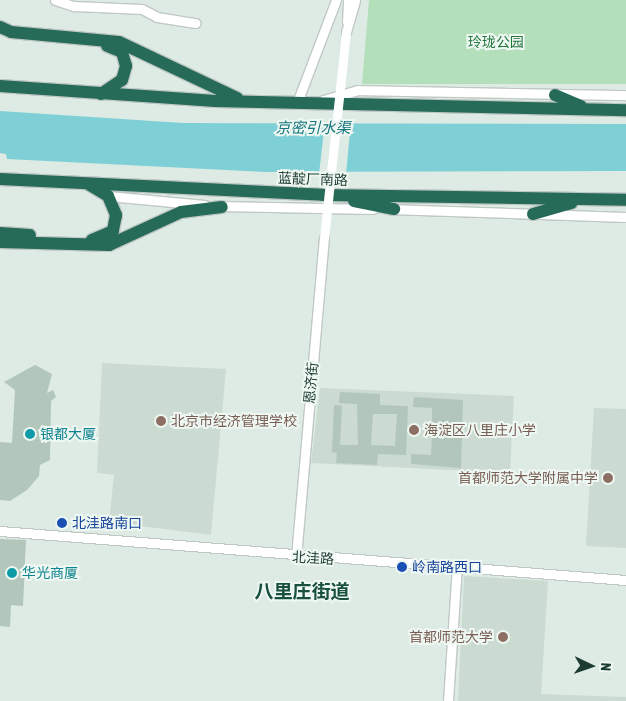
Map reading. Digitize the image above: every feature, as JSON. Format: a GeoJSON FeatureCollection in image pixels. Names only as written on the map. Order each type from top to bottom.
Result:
{"type":"FeatureCollection","features":[{"type":"Feature","properties":{"kind":"highway"},"geometry":{"type":"LineString","coordinates":[[0,27],[11,32],[119,42],[239,98]]}},
{"type":"Feature","properties":{"kind":"highway"},"geometry":{"type":"LineString","coordinates":[[0,39],[117,48],[126,58],[125,74],[101,94]]}},
{"type":"Feature","properties":{"kind":"highway"},"geometry":{"type":"LineString","coordinates":[[0,86],[101,94],[626,110]]}},
{"type":"Feature","properties":{"kind":"highway"},"geometry":{"type":"LineString","coordinates":[[555,95],[588,109]]}},
{"type":"Feature","properties":{"kind":"highway","name":"蓝靛厂南路"},"geometry":{"type":"LineString","coordinates":[[0,178],[322,195],[626,200]]}},
{"type":"Feature","properties":{"kind":"highway"},"geometry":{"type":"LineString","coordinates":[[0,233],[103,239],[116,223],[108,196],[89,184]]}},
{"type":"Feature","properties":{"kind":"highway"},"geometry":{"type":"LineString","coordinates":[[322,195],[394,209]]}},
{"type":"Feature","properties":{"kind":"highway"},"geometry":{"type":"LineString","coordinates":[[533,214],[585,199]]}},
{"type":"Feature","properties":{"kind":"highway"},"geometry":{"type":"LineString","coordinates":[[0,242],[109,245],[181,212],[222,207]]}},
{"type":"Feature","properties":{"kind":"street"},"geometry":{"type":"LineString","coordinates":[[55,0],[74,6],[142,9],[157,17],[196,23]]}},
{"type":"Feature","properties":{"kind":"street"},"geometry":{"type":"LineString","coordinates":[[298,100],[336,0]]}},
{"type":"Feature","properties":{"kind":"street"},"geometry":{"type":"LineString","coordinates":[[346,32],[348,0]]}},
{"type":"Feature","properties":{"kind":"street"},"geometry":{"type":"LineString","coordinates":[[346,32],[356,0]]}},
{"type":"Feature","properties":{"kind":"street","name":"恩济街"},"geometry":{"type":"LineString","coordinates":[[296,557],[324,238],[346,32]]}},
{"type":"Feature","properties":{"kind":"street"},"geometry":{"type":"LineString","coordinates":[[323,100],[358,90],[626,96]]}},
{"type":"Feature","properties":{"kind":"street","name":"蓝靛厂南路"},"geometry":{"type":"LineString","coordinates":[[108,196],[222,207],[394,209],[626,217]]}},
{"type":"Feature","properties":{"kind":"street","name":"北洼路"},"geometry":{"type":"LineString","coordinates":[[0,531],[296,557],[456,566],[626,580]]}},
{"type":"Feature","properties":{"kind":"street"},"geometry":{"type":"LineString","coordinates":[[448,701],[456,566]]}},
{"type":"Feature","properties":{"kind":"shaded area","name":"北京市经济管理学校"},"geometry":{"type":"Polygon","coordinates":[[[102,363],[226,369],[211,535],[109,522],[114,475],[97,473],[102,363]]]}},
{"type":"Feature","properties":{"kind":"shaded area","name":"海淀区八里庄小学"},"geometry":{"type":"Polygon","coordinates":[[[320,388],[514,396],[510,473],[311,463],[320,388]]]}},
{"type":"Feature","properties":{"kind":"shaded area","name":"首都师范大学附属中学"},"geometry":{"type":"Polygon","coordinates":[[[594,408],[626,409],[626,548],[586,546],[594,408]]]}},
{"type":"Feature","properties":{"kind":"shaded area","name":"首都师范大学"},"geometry":{"type":"Polygon","coordinates":[[[464,576],[548,581],[541,694],[626,697],[626,701],[458,701],[464,576]]]}},
{"type":"Feature","properties":{"kind":"green space","name":"玲珑公园"},"geometry":{"type":"Polygon","coordinates":[[[369,0],[626,0],[626,84],[362,84],[369,0]]]}},
{"type":"Feature","properties":{"kind":"water","name":"京密引水渠"},"geometry":{"type":"Polygon","coordinates":[[[0,111],[183,123],[626,124],[626,171],[266,172],[7,159],[6,154],[0,153],[0,111]]]}},
{"type":"Feature","properties":{"kind":"pier"},"geometry":{"type":"Polygon","coordinates":[[[351,121],[346,174],[319,174],[325,122],[351,121]]]}},
{"type":"Feature","properties":{"kind":"building","name":"银都大厦"},"geometry":{"type":"Polygon","coordinates":[[[35,365],[52,374],[47,393],[53,390],[56,397],[51,401],[50,460],[40,465],[39,476],[27,490],[10,501],[0,500],[0,442],[12,443],[15,390],[4,382],[35,365]]]}},
{"type":"Feature","properties":{"kind":"building"},"geometry":{"type":"Polygon","coordinates":[[[340,392],[380,394],[380,405],[408,406],[406,455],[378,454],[377,465],[336,463],[337,453],[332,452],[334,405],[342,406],[340,445],[358,445],[357,404],[339,403],[340,392]],[[373,414],[371,445],[395,446],[397,414],[373,414]]]}},
{"type":"Feature","properties":{"kind":"building"},"geometry":{"type":"Polygon","coordinates":[[[414,397],[463,400],[461,468],[411,464],[411,454],[431,455],[432,408],[413,407],[414,397]]]}},
{"type":"Feature","properties":{"kind":"building","name":"华光商厦"},"geometry":{"type":"Polygon","coordinates":[[[0,539],[26,540],[23,606],[11,605],[10,627],[0,626],[0,539]]]}},
{"type":"Feature","properties":{"kind":"place","name":"北京市经济管理学校"},"geometry":{"type":"Point","coordinates":[161,421]}},
{"type":"Feature","properties":{"kind":"place","name":"海淀区八里庄小学"},"geometry":{"type":"Point","coordinates":[414,430]}},
{"type":"Feature","properties":{"kind":"place","name":"银都大厦"},"geometry":{"type":"Point","coordinates":[30,434]}},
{"type":"Feature","properties":{"kind":"place","name":"首都师范大学附属中学"},"geometry":{"type":"Point","coordinates":[608,478]}},
{"type":"Feature","properties":{"kind":"place","name":"北洼路南口"},"geometry":{"type":"Point","coordinates":[62,523]}},
{"type":"Feature","properties":{"kind":"place","name":"岭南路西口"},"geometry":{"type":"Point","coordinates":[402,567]}},
{"type":"Feature","properties":{"kind":"place","name":"华光商厦"},"geometry":{"type":"Point","coordinates":[12,573]}},
{"type":"Feature","properties":{"kind":"place","name":"首都师范大学"},"geometry":{"type":"Point","coordinates":[503,637]}},
{"type":"Feature","properties":{"kind":"district","name":"八里庄街道"},"geometry":{"type":"Point","coordinates":[302,592]}}]}
